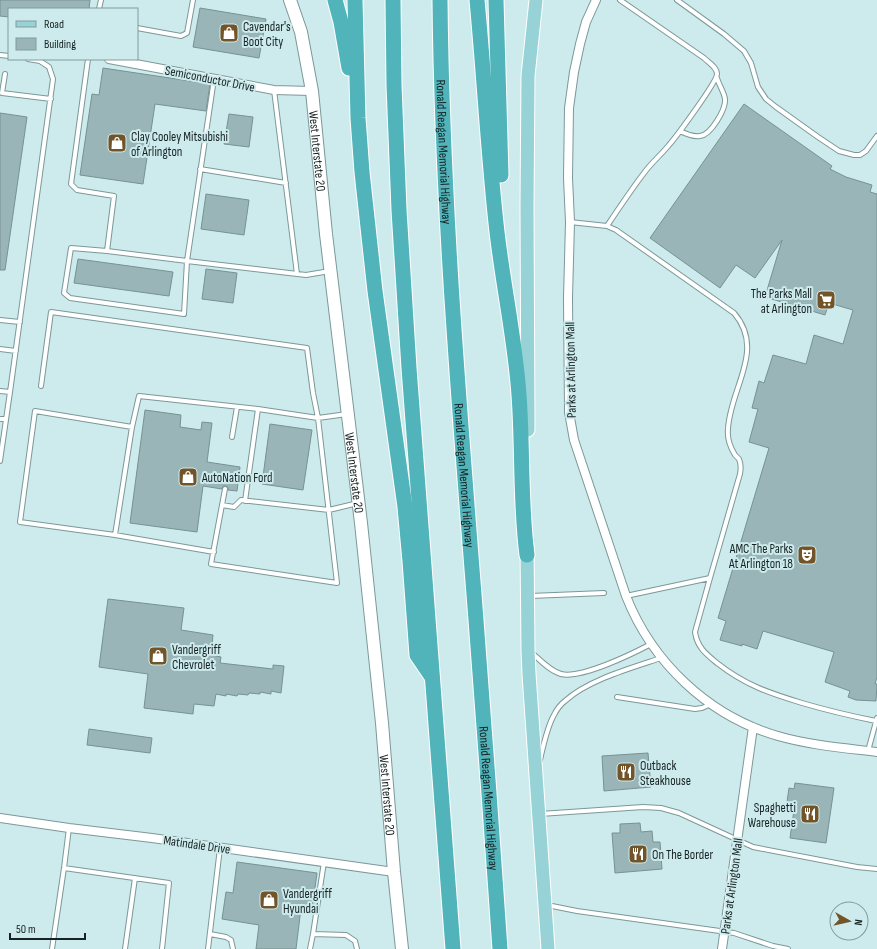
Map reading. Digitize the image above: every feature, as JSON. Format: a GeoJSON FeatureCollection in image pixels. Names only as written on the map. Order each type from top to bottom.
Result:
{"type":"FeatureCollection","features":[{"type":"Feature","properties":{"kind":"highway"},"geometry":{"type":"LineString","coordinates":[[335,0],[341,22],[358,118]]}},
{"type":"Feature","properties":{"kind":"highway"},"geometry":{"type":"LineString","coordinates":[[355,0],[358,118],[362,172],[375,290],[405,507],[417,655],[432,678]]}},
{"type":"Feature","properties":{"kind":"highway"},"geometry":{"type":"LineString","coordinates":[[393,0],[394,85],[399,210],[409,368],[453,949]]}},
{"type":"Feature","properties":{"kind":"highway","name":"Ronald Reagan Memorial Highway"},"geometry":{"type":"LineString","coordinates":[[440,0],[444,160],[452,293],[500,949]]}},
{"type":"Feature","properties":{"kind":"highway"},"geometry":{"type":"LineString","coordinates":[[477,0],[496,224],[512,332],[519,395],[522,444],[524,533],[527,555]]}},
{"type":"Feature","properties":{"kind":"highway"},"geometry":{"type":"LineString","coordinates":[[496,0],[501,176],[504,228],[510,286],[512,332]]}},
{"type":"Feature","properties":{"kind":"main road","name":"West Interstate 20"},"geometry":{"type":"LineString","coordinates":[[290,0],[300,32],[312,91],[330,271],[358,502],[382,723],[402,949]]}},
{"type":"Feature","properties":{"kind":"main road"},"geometry":{"type":"LineString","coordinates":[[536,0],[528,76],[528,650],[548,949]]}},
{"type":"Feature","properties":{"kind":"street","name":"Parks at Arlington Mall"},"geometry":{"type":"LineString","coordinates":[[596,0],[586,22],[580,44],[574,72],[569,114],[569,412],[574,440],[626,596],[631,609],[651,644],[674,674],[711,704],[727,714],[753,727],[778,736],[877,752]]}},
{"type":"Feature","properties":{"kind":"street","name":"Semiconductor Drive"},"geometry":{"type":"LineString","coordinates":[[115,60],[274,90],[312,91]]}},
{"type":"Feature","properties":{"kind":"street","name":"Parks at Arlington Mall"},"geometry":{"type":"LineString","coordinates":[[722,949],[753,727]]}},
{"type":"Feature","properties":{"kind":"street","name":"Matindale Drive"},"geometry":{"type":"LineString","coordinates":[[0,818],[394,872]]}},
{"type":"Feature","properties":{"kind":"lane"},"geometry":{"type":"LineString","coordinates":[[138,28],[181,36],[187,33],[193,0]]}},
{"type":"Feature","properties":{"kind":"lane"},"geometry":{"type":"LineString","coordinates":[[620,0],[716,69],[717,78],[725,99],[722,112],[707,134],[701,136],[686,134],[680,130]]}},
{"type":"Feature","properties":{"kind":"lane"},"geometry":{"type":"LineString","coordinates":[[676,0],[744,51],[751,63],[758,87],[766,99],[818,137],[839,151],[860,155],[866,151],[877,136]]}},
{"type":"Feature","properties":{"kind":"lane"},"geometry":{"type":"LineString","coordinates":[[0,461],[53,79],[49,66],[40,61],[34,60]]}},
{"type":"Feature","properties":{"kind":"lane"},"geometry":{"type":"LineString","coordinates":[[88,60],[71,184],[77,190],[114,196],[106,251]]}},
{"type":"Feature","properties":{"kind":"lane"},"geometry":{"type":"LineString","coordinates":[[5,74],[2,93],[51,98]]}},
{"type":"Feature","properties":{"kind":"lane"},"geometry":{"type":"LineString","coordinates":[[607,226],[640,177],[669,145],[717,78]]}},
{"type":"Feature","properties":{"kind":"lane"},"geometry":{"type":"LineString","coordinates":[[214,79],[187,261],[184,314],[70,298],[64,293],[71,248],[106,251],[187,261],[306,275],[330,271]]}},
{"type":"Feature","properties":{"kind":"lane"},"geometry":{"type":"LineString","coordinates":[[274,90],[298,274]]}},
{"type":"Feature","properties":{"kind":"lane"},"geometry":{"type":"LineString","coordinates":[[200,168],[286,182]]}},
{"type":"Feature","properties":{"kind":"lane"},"geometry":{"type":"LineString","coordinates":[[570,222],[607,226],[616,230],[734,313],[740,321],[748,342],[746,362],[732,405],[727,429],[728,442],[739,460],[741,467],[695,632],[696,640],[700,647],[710,657],[746,683],[817,707],[848,715],[877,720],[868,751]]}},
{"type":"Feature","properties":{"kind":"lane"},"geometry":{"type":"LineString","coordinates":[[41,386],[51,312],[307,348],[318,418],[338,583],[211,564],[225,489]]}},
{"type":"Feature","properties":{"kind":"lane"},"geometry":{"type":"LineString","coordinates":[[0,320],[20,322]]}},
{"type":"Feature","properties":{"kind":"lane"},"geometry":{"type":"LineString","coordinates":[[0,349],[16,351]]}},
{"type":"Feature","properties":{"kind":"lane"},"geometry":{"type":"LineString","coordinates":[[0,391],[10,392]]}},
{"type":"Feature","properties":{"kind":"lane"},"geometry":{"type":"LineString","coordinates":[[116,535],[132,426],[139,396],[258,409],[318,418],[347,414]]}},
{"type":"Feature","properties":{"kind":"lane"},"geometry":{"type":"LineString","coordinates":[[232,437],[237,407]]}},
{"type":"Feature","properties":{"kind":"lane"},"geometry":{"type":"LineString","coordinates":[[245,501],[258,409]]}},
{"type":"Feature","properties":{"kind":"lane"},"geometry":{"type":"LineString","coordinates":[[132,426],[35,411],[20,522],[116,535],[214,552]]}},
{"type":"Feature","properties":{"kind":"lane"},"geometry":{"type":"LineString","coordinates":[[0,418],[6,419]]}},
{"type":"Feature","properties":{"kind":"lane"},"geometry":{"type":"LineString","coordinates":[[222,505],[234,507],[241,500],[329,510],[358,502]]}},
{"type":"Feature","properties":{"kind":"lane"},"geometry":{"type":"LineString","coordinates":[[626,596],[710,578]]}},
{"type":"Feature","properties":{"kind":"lane"},"geometry":{"type":"LineString","coordinates":[[528,596],[604,593]]}},
{"type":"Feature","properties":{"kind":"lane"},"geometry":{"type":"LineString","coordinates":[[528,650],[553,671],[571,675],[583,673],[623,658],[651,644]]}},
{"type":"Feature","properties":{"kind":"lane"},"geometry":{"type":"LineString","coordinates":[[536,774],[553,716],[564,702],[578,691],[602,680],[661,658]]}},
{"type":"Feature","properties":{"kind":"lane"},"geometry":{"type":"LineString","coordinates":[[617,698],[695,709],[711,704]]}},
{"type":"Feature","properties":{"kind":"lane"},"geometry":{"type":"LineString","coordinates":[[539,814],[643,807],[661,808],[679,813],[753,847],[877,870]]}},
{"type":"Feature","properties":{"kind":"lane"},"geometry":{"type":"LineString","coordinates":[[52,949],[64,868],[68,828]]}},
{"type":"Feature","properties":{"kind":"lane"},"geometry":{"type":"LineString","coordinates":[[208,949],[220,848]]}},
{"type":"Feature","properties":{"kind":"lane"},"geometry":{"type":"LineString","coordinates":[[310,949],[324,862]]}},
{"type":"Feature","properties":{"kind":"lane"},"geometry":{"type":"LineString","coordinates":[[64,868],[169,883],[162,949]]}},
{"type":"Feature","properties":{"kind":"lane"},"geometry":{"type":"LineString","coordinates":[[125,949],[135,878]]}},
{"type":"Feature","properties":{"kind":"lane"},"geometry":{"type":"LineString","coordinates":[[545,905],[577,911],[734,933],[773,946],[788,949]]}},
{"type":"Feature","properties":{"kind":"lane"},"geometry":{"type":"LineString","coordinates":[[210,934],[226,937],[231,940],[233,949]]}},
{"type":"Feature","properties":{"kind":"lane"},"geometry":{"type":"LineString","coordinates":[[313,934],[346,935],[355,941],[357,949]]}},
{"type":"Feature","properties":{"kind":"building"},"geometry":{"type":"Polygon","coordinates":[[[0,0],[90,0],[89,8],[8,8],[8,17],[0,16],[0,0]]]}},
{"type":"Feature","properties":{"kind":"building","name":"Cavendar's Boot City"},"geometry":{"type":"Polygon","coordinates":[[[200,8],[266,19],[259,58],[193,47],[200,8]]]}},
{"type":"Feature","properties":{"kind":"building","name":"Clay Cooley Mitsubishi of Arlington"},"geometry":{"type":"Polygon","coordinates":[[[103,68],[210,84],[206,111],[155,104],[143,184],[80,175],[92,94],[99,95],[103,68]]]}},
{"type":"Feature","properties":{"kind":"building","name":"The Parks Mall at Arlington"},"geometry":{"type":"Polygon","coordinates":[[[744,104],[832,166],[830,169],[846,177],[872,185],[870,192],[877,194],[876,701],[856,700],[848,697],[850,691],[825,682],[834,652],[763,631],[757,649],[742,644],[742,646],[720,640],[726,621],[718,618],[769,448],[749,442],[758,409],[752,408],[759,381],[764,383],[773,355],[806,364],[814,335],[843,344],[853,310],[829,303],[825,315],[765,297],[782,240],[755,278],[736,265],[720,288],[650,238],[744,104]]]}},
{"type":"Feature","properties":{"kind":"building"},"geometry":{"type":"Polygon","coordinates":[[[0,113],[27,117],[5,270],[0,270],[0,113]]]}},
{"type":"Feature","properties":{"kind":"building","name":"Clay Cooley Mitsubishi of Arlington"},"geometry":{"type":"Polygon","coordinates":[[[229,114],[253,117],[249,147],[224,144],[229,114]]]}},
{"type":"Feature","properties":{"kind":"building","name":"Clay Cooley Mitsubishi of Arlington"},"geometry":{"type":"Polygon","coordinates":[[[206,194],[249,200],[244,235],[201,229],[206,194]]]}},
{"type":"Feature","properties":{"kind":"building"},"geometry":{"type":"Polygon","coordinates":[[[78,259],[173,272],[169,296],[74,283],[78,259]]]}},
{"type":"Feature","properties":{"kind":"building"},"geometry":{"type":"Polygon","coordinates":[[[206,269],[237,273],[233,303],[202,299],[206,269]]]}},
{"type":"Feature","properties":{"kind":"building","name":"AutoNation Ford"},"geometry":{"type":"Polygon","coordinates":[[[145,410],[181,415],[180,427],[201,430],[202,422],[212,423],[207,462],[240,467],[237,491],[228,490],[228,487],[225,486],[223,486],[222,489],[203,486],[197,532],[130,523],[145,410]]]}},
{"type":"Feature","properties":{"kind":"building","name":"AutoNation Ford"},"geometry":{"type":"Polygon","coordinates":[[[270,424],[312,430],[303,490],[262,484],[270,424]]]}},
{"type":"Feature","properties":{"kind":"building","name":"Vandergriff Chevrolet"},"geometry":{"type":"Polygon","coordinates":[[[108,599],[184,608],[181,630],[213,635],[211,655],[221,657],[220,663],[273,669],[273,665],[284,666],[281,693],[271,691],[271,694],[260,692],[260,694],[249,693],[248,695],[238,694],[237,696],[216,694],[214,706],[194,704],[193,714],[144,708],[148,674],[99,667],[108,599]]]}},
{"type":"Feature","properties":{"kind":"building"},"geometry":{"type":"Polygon","coordinates":[[[89,729],[152,738],[150,753],[87,745],[89,729]]]}},
{"type":"Feature","properties":{"kind":"building","name":"Outback Steakhouse"},"geometry":{"type":"Polygon","coordinates":[[[648,753],[651,787],[604,791],[602,756],[648,753]]]}},
{"type":"Feature","properties":{"kind":"building"},"geometry":{"type":"Polygon","coordinates":[[[795,783],[834,788],[826,843],[790,838],[794,810],[786,809],[789,788],[794,789],[795,783]]]}},
{"type":"Feature","properties":{"kind":"building"},"geometry":{"type":"Polygon","coordinates":[[[640,823],[641,832],[652,831],[653,842],[660,842],[662,869],[615,873],[612,833],[620,833],[620,824],[640,823]]]}},
{"type":"Feature","properties":{"kind":"building","name":"Vandergriff Hyundai"},"geometry":{"type":"Polygon","coordinates":[[[237,862],[317,873],[312,910],[301,908],[296,949],[256,949],[259,925],[222,919],[226,892],[233,893],[237,862]]]}},
{"type":"Feature","properties":{"kind":"place","name":"Cavendar's Boot City"},"geometry":{"type":"Point","coordinates":[229,33]}},
{"type":"Feature","properties":{"kind":"place","name":"Clay Cooley Mitsubishi of Arlington"},"geometry":{"type":"Point","coordinates":[117,143]}},
{"type":"Feature","properties":{"kind":"place","name":"The Parks Mall at Arlington"},"geometry":{"type":"Point","coordinates":[826,300]}},
{"type":"Feature","properties":{"kind":"place","name":"AutoNation Ford"},"geometry":{"type":"Point","coordinates":[188,477]}},
{"type":"Feature","properties":{"kind":"place","name":"AMC The Parks At Arlington 18"},"geometry":{"type":"Point","coordinates":[807,555]}},
{"type":"Feature","properties":{"kind":"place","name":"Vandergriff Chevrolet"},"geometry":{"type":"Point","coordinates":[158,656]}},
{"type":"Feature","properties":{"kind":"place","name":"Outback Steakhouse"},"geometry":{"type":"Point","coordinates":[626,772]}},
{"type":"Feature","properties":{"kind":"place","name":"Spaghetti Warehouse"},"geometry":{"type":"Point","coordinates":[810,814]}},
{"type":"Feature","properties":{"kind":"place","name":"On The Border"},"geometry":{"type":"Point","coordinates":[638,854]}},
{"type":"Feature","properties":{"kind":"place","name":"Vandergriff Hyundai"},"geometry":{"type":"Point","coordinates":[269,900]}}]}
